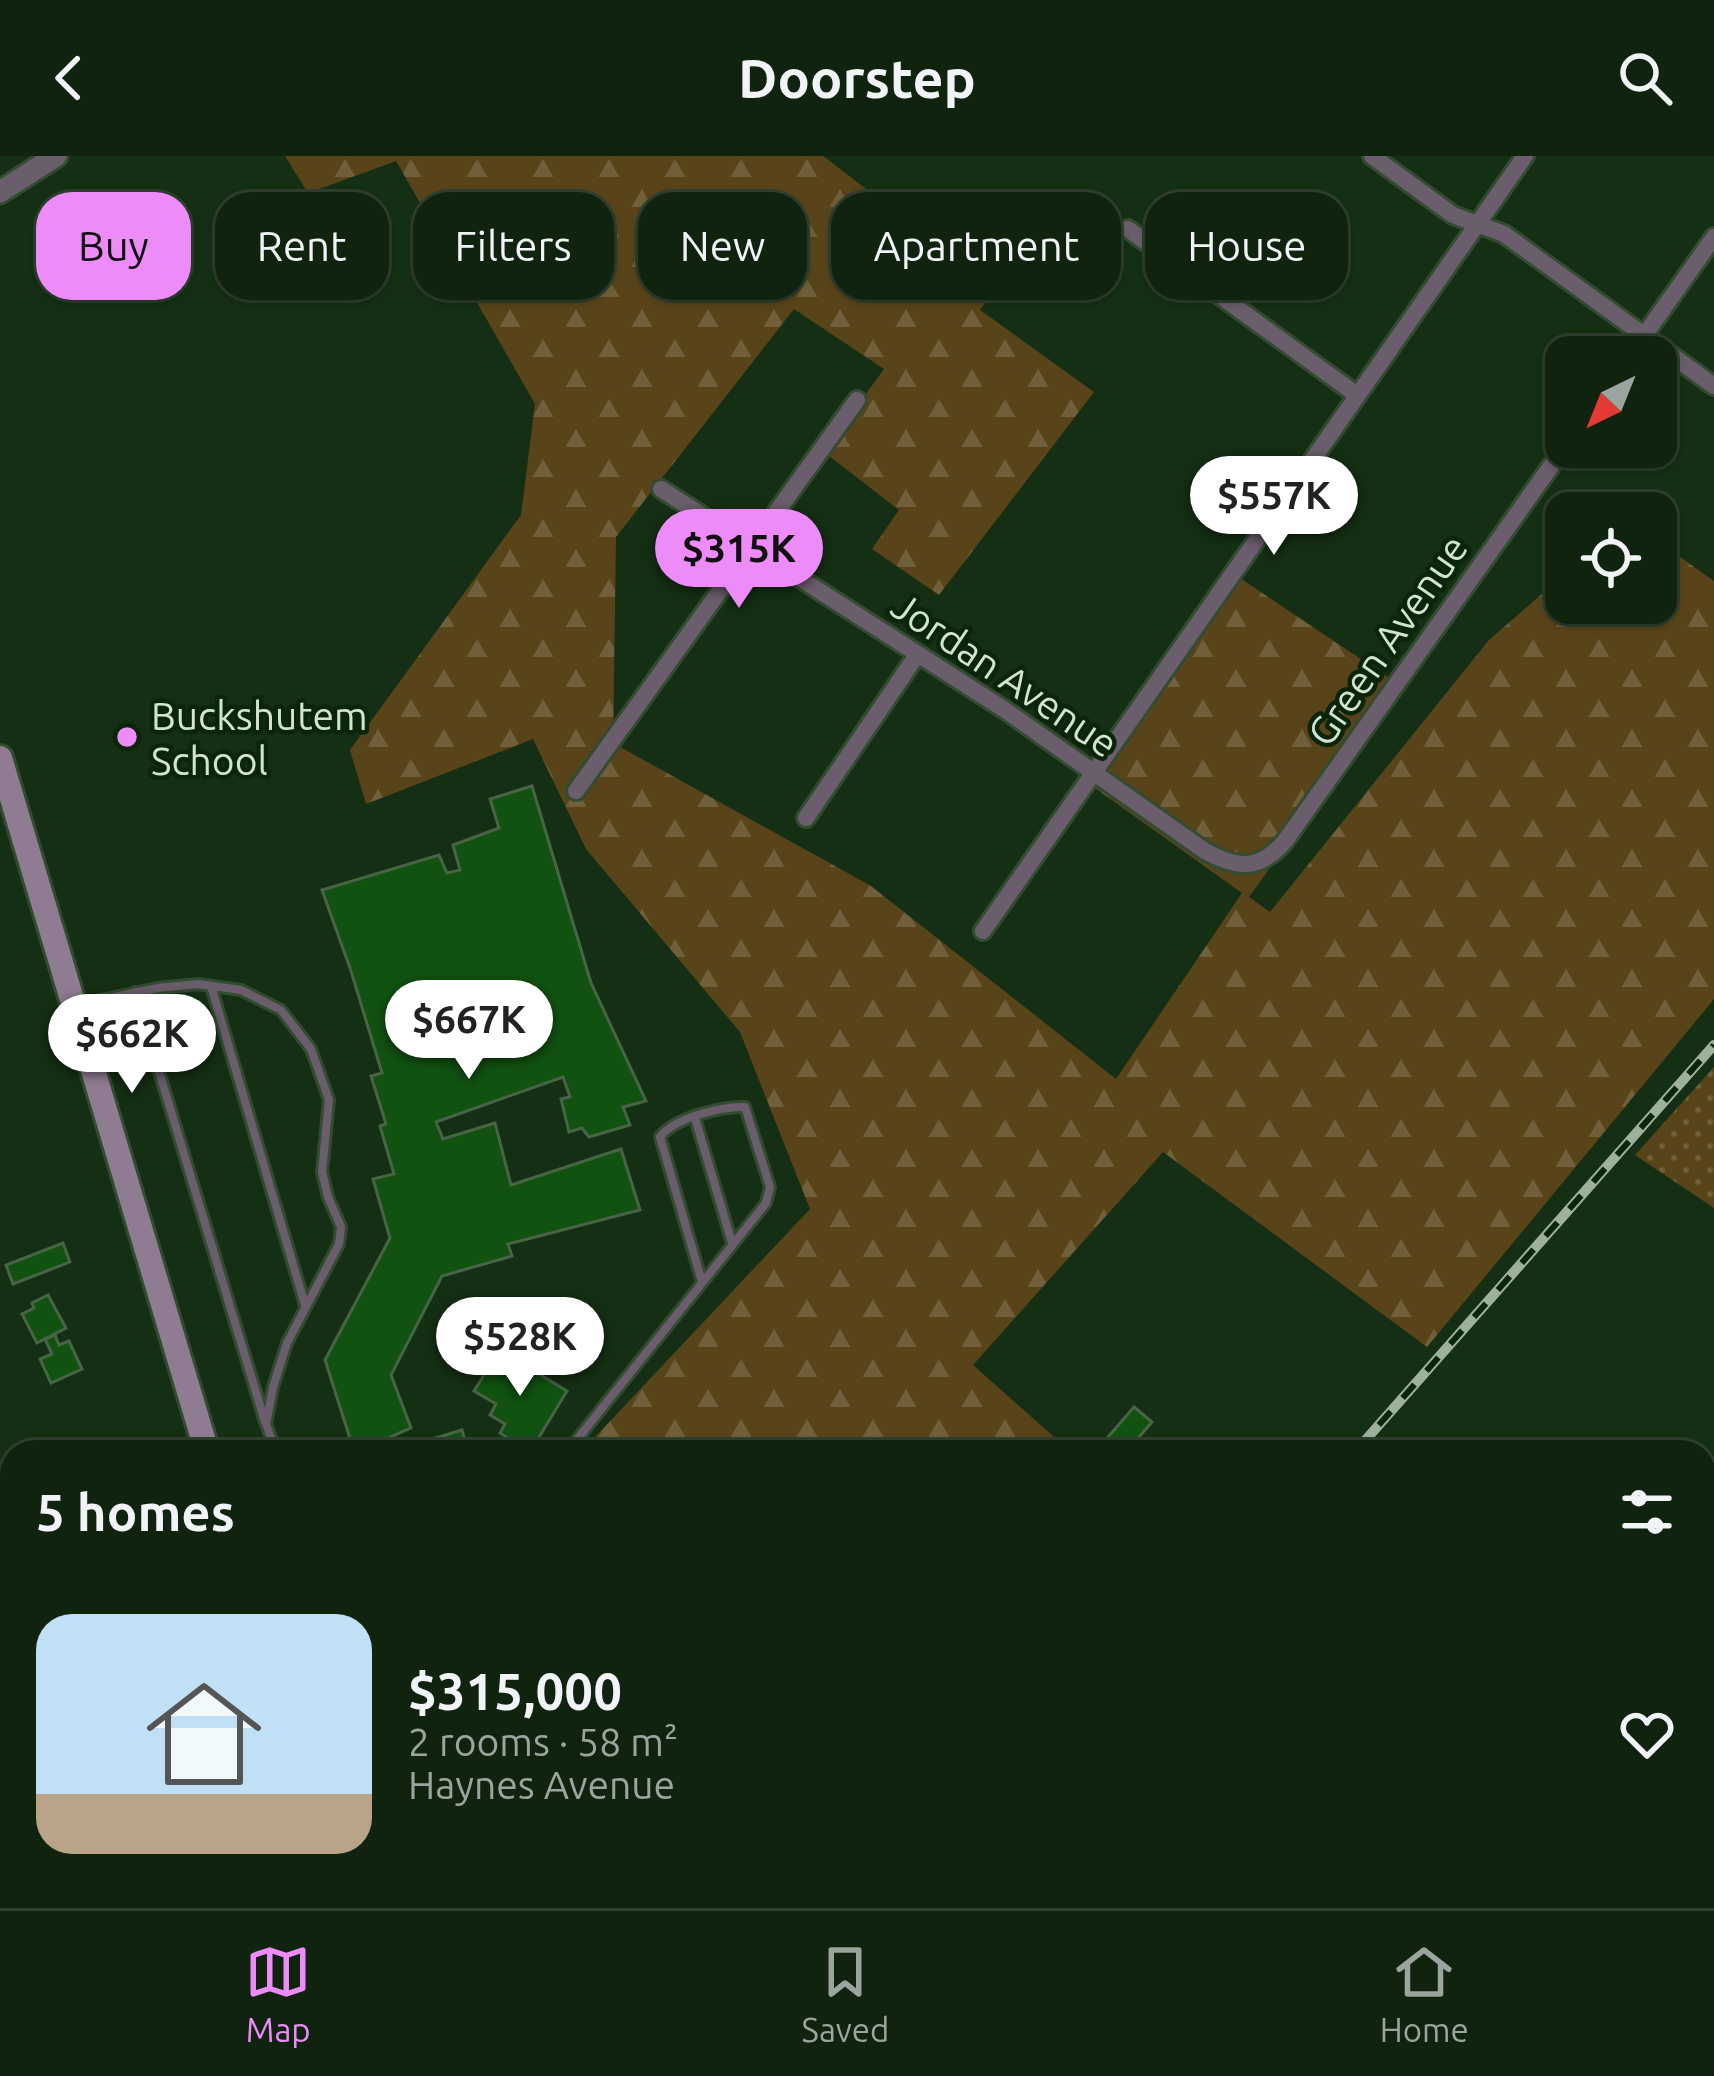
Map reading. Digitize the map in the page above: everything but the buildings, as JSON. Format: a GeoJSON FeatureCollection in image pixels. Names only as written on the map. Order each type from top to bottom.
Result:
{"type":"FeatureCollection","features":[{"type":"Feature","properties":{"kind":"main road"},"geometry":{"type":"LineString","coordinates":[[0,758],[203,1440]]}},
{"type":"Feature","properties":{"kind":"street"},"geometry":{"type":"LineString","coordinates":[[0,192],[56,156]]}},
{"type":"Feature","properties":{"kind":"street"},"geometry":{"type":"LineString","coordinates":[[1372,156],[1454,215],[1504,234],[1643,336],[1714,237]]}},
{"type":"Feature","properties":{"kind":"street"},"geometry":{"type":"LineString","coordinates":[[983,931],[1525,156]]}},
{"type":"Feature","properties":{"kind":"street"},"geometry":{"type":"LineString","coordinates":[[1128,229],[1357,395]]}},
{"type":"Feature","properties":{"kind":"street"},"geometry":{"type":"LineString","coordinates":[[1677,360],[1714,386]]}},
{"type":"Feature","properties":{"kind":"street"},"geometry":{"type":"LineString","coordinates":[[576,791],[857,400]]}},
{"type":"Feature","properties":{"kind":"street","name":"Green Avenue"},"geometry":{"type":"LineString","coordinates":[[1255,863],[1285,842],[1550,468]]}},
{"type":"Feature","properties":{"kind":"street","name":"Jordan Avenue"},"geometry":{"type":"LineString","coordinates":[[662,489],[1005,710],[1205,851],[1229,862],[1255,863]]}},
{"type":"Feature","properties":{"kind":"street"},"geometry":{"type":"LineString","coordinates":[[806,818],[917,655]]}},
{"type":"Feature","properties":{"kind":"lane"},"geometry":{"type":"LineString","coordinates":[[74,1005],[198,984],[241,990],[281,1010],[311,1049],[328,1100],[322,1172],[340,1227],[339,1244],[287,1343],[266,1424]]}},
{"type":"Feature","properties":{"kind":"lane"},"geometry":{"type":"LineString","coordinates":[[211,986],[306,1306]]}},
{"type":"Feature","properties":{"kind":"lane"},"geometry":{"type":"LineString","coordinates":[[135,992],[272,1440]]}},
{"type":"Feature","properties":{"kind":"lane"},"geometry":{"type":"LineString","coordinates":[[577,1440],[766,1203],[770,1187],[746,1107],[726,1106],[673,1125],[660,1137],[702,1282]]}},
{"type":"Feature","properties":{"kind":"lane"},"geometry":{"type":"LineString","coordinates":[[695,1118],[733,1244]]}},
{"type":"Feature","properties":{"kind":"green space"},"geometry":{"type":"Polygon","coordinates":[[[285,156],[823,156],[870,192],[831,192],[831,300],[987,300],[980,310],[1094,392],[939,595],[872,549],[899,510],[824,452],[884,369],[794,309],[616,537],[613,743],[871,886],[1116,1079],[1242,893],[1085,781],[1234,574],[1401,686],[1249,897],[1270,912],[1489,640],[1545,591],[1545,624],[1677,624],[1677,555],[1714,581],[1714,999],[1427,1347],[1163,1152],[973,1365],[1057,1440],[592,1440],[810,1209],[740,1032],[586,849],[533,739],[366,804],[350,750],[521,515],[535,404],[476,300],[614,300],[614,192],[414,192],[396,161],[307,192],[285,156]]]}},
{"type":"Feature","properties":{"kind":"green space"},"geometry":{"type":"Polygon","coordinates":[[[1714,1067],[1714,1208],[1635,1155],[1714,1067]]]}},
{"type":"Feature","properties":{"kind":"railway"},"geometry":{"type":"LineString","coordinates":[[1366,1440],[1714,1045]]}},
{"type":"Feature","properties":{"kind":"place","name":"Buckshutem School"},"geometry":{"type":"Point","coordinates":[127,737]}}]}
